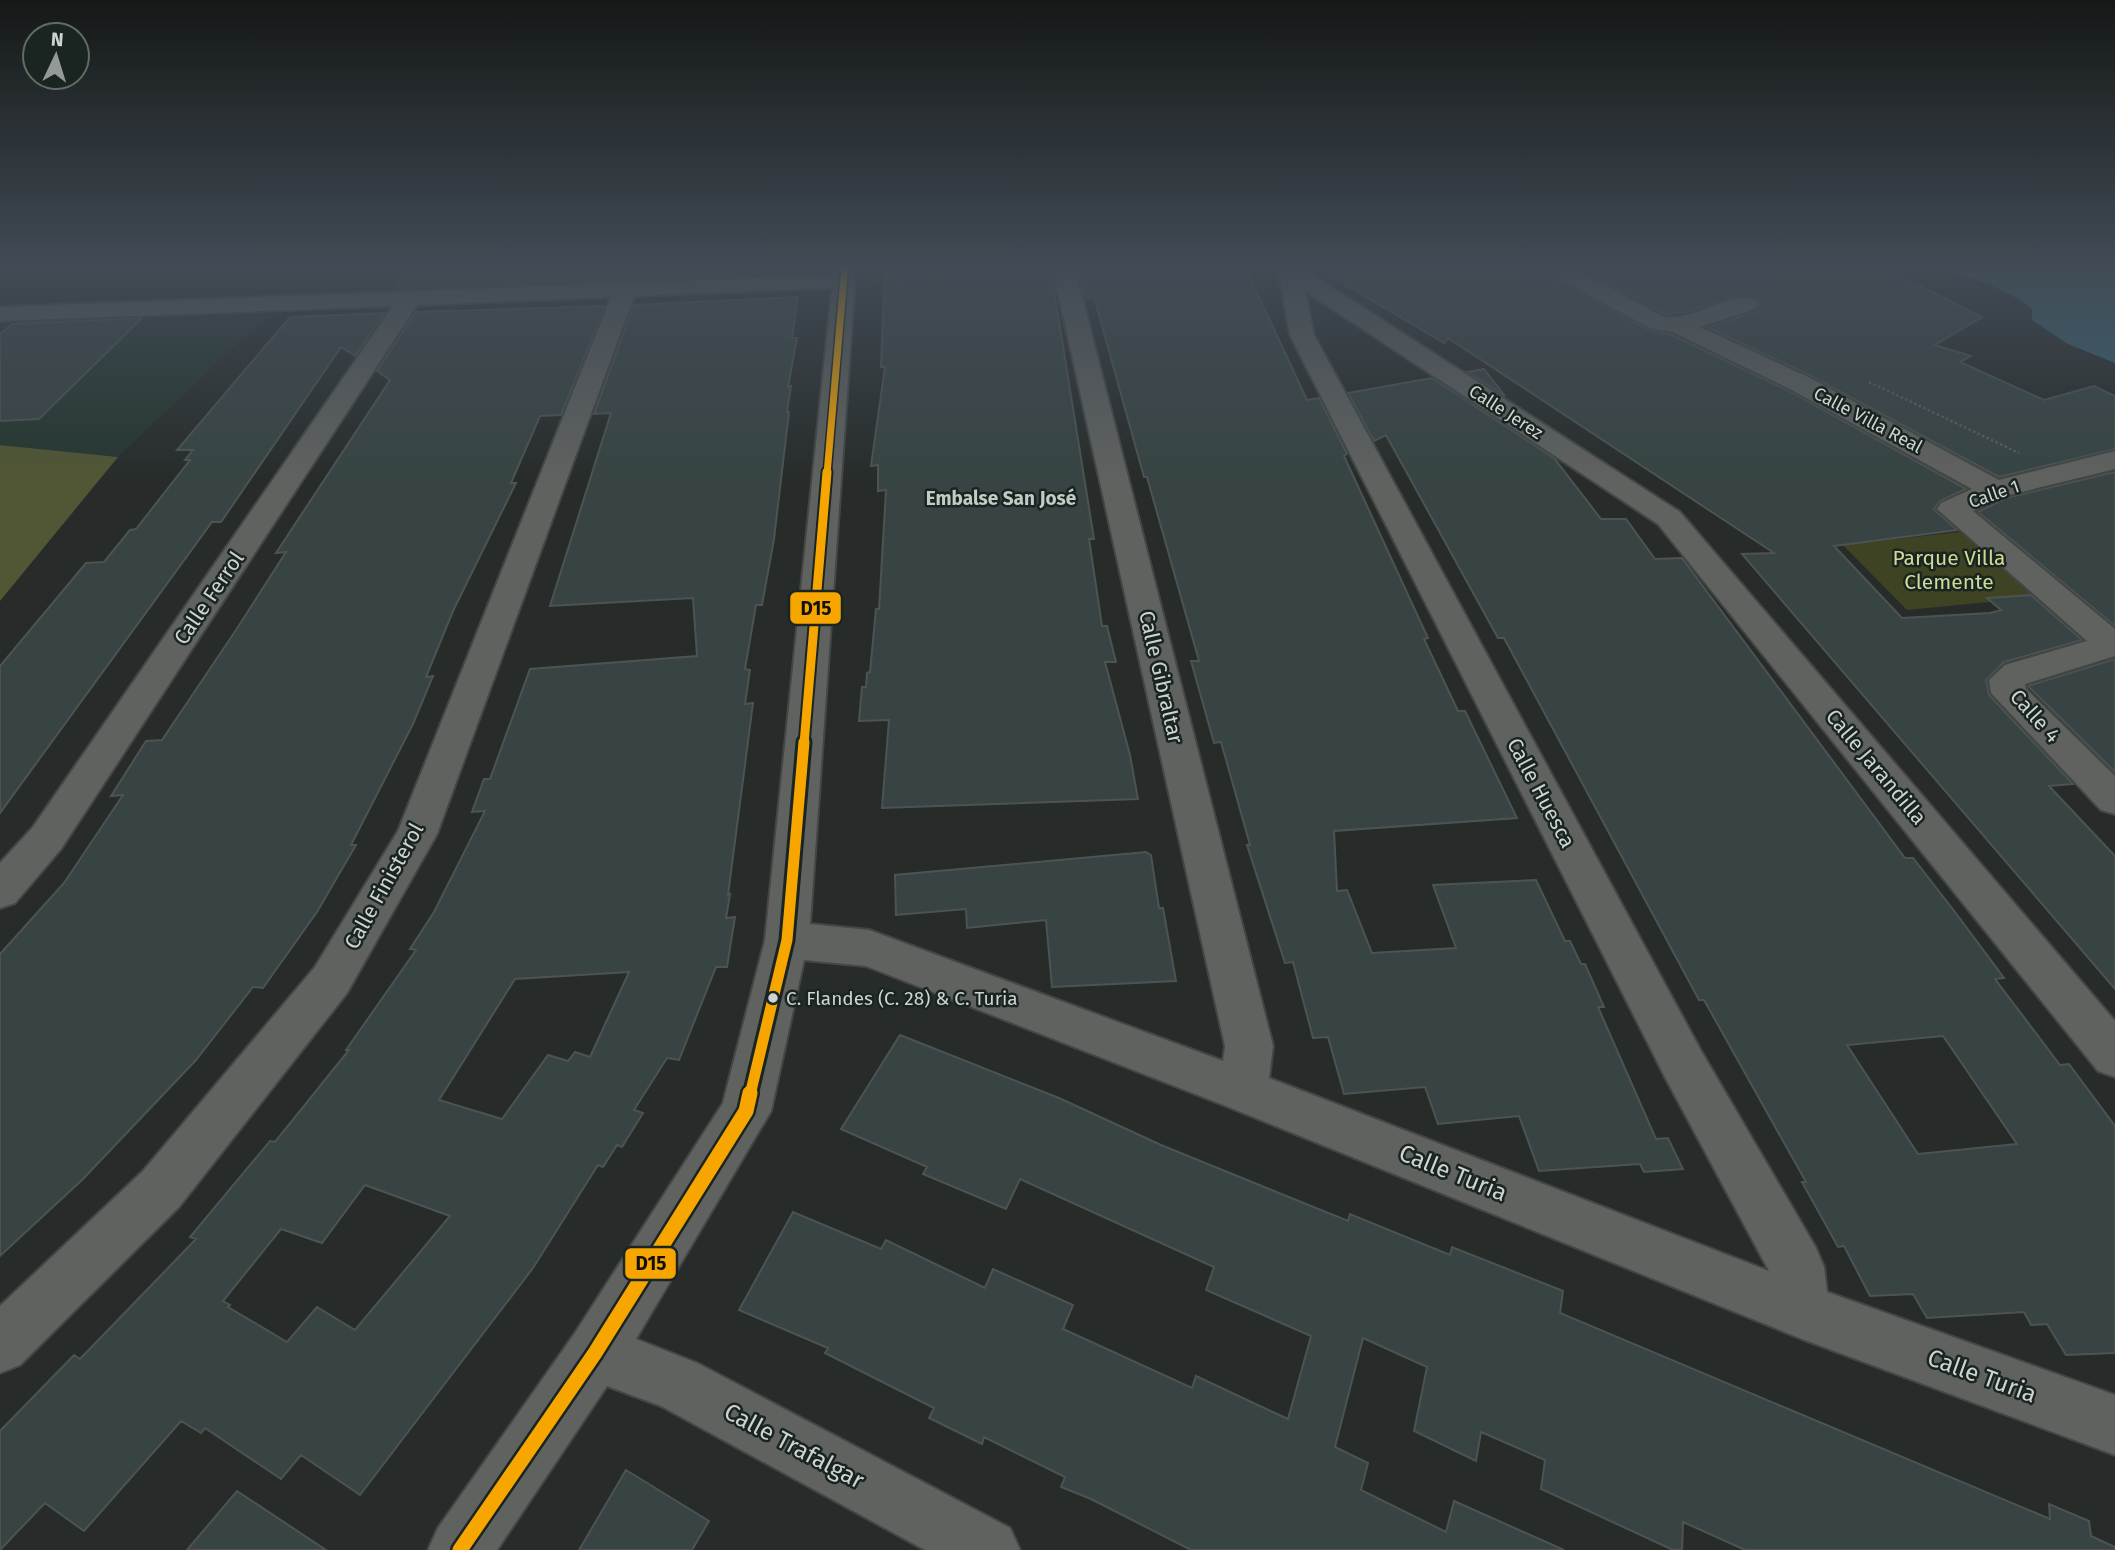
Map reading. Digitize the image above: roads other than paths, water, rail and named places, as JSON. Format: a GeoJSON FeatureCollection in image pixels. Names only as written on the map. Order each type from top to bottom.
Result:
{"type":"FeatureCollection","features":[{"type":"Feature","properties":{"kind":"street","name":"Calle Ferrol"},"geometry":{"type":"LineString","coordinates":[[0,891],[47,838],[384,337]]}},
{"type":"Feature","properties":{"kind":"street","name":"Calle Finisterol"},"geometry":{"type":"LineString","coordinates":[[0,1345],[161,1189],[331,980],[417,834],[607,337]]}},
{"type":"Feature","properties":{"kind":"street"},"geometry":{"type":"LineString","coordinates":[[460,1550],[595,1353],[746,1111],[787,940],[839,337]]}},
{"type":"Feature","properties":{"kind":"street","name":"Calle Gibraltar"},"geometry":{"type":"LineString","coordinates":[[1080,337],[1249,1046],[1243,1090]]}},
{"type":"Feature","properties":{"kind":"street","name":"Calle Huesca"},"geometry":{"type":"LineString","coordinates":[[1303,337],[1683,1064],[1797,1267],[1802,1311]]}},
{"type":"Feature","properties":{"kind":"street","name":"Calle Jerez"},"geometry":{"type":"LineString","coordinates":[[1392,337],[1626,491]]}},
{"type":"Feature","properties":{"kind":"street","name":"Calle Villa Real"},"geometry":{"type":"LineString","coordinates":[[1703,337],[1800,383],[1995,489]]}},
{"type":"Feature","properties":{"kind":"street","name":"Calle 1"},"geometry":{"type":"LineString","coordinates":[[2113,643],[1952,509],[1995,489],[2115,460]]}},
{"type":"Feature","properties":{"kind":"street","name":"Calle Jarandilla"},"geometry":{"type":"LineString","coordinates":[[1626,491],[1669,518],[2115,1056]]}},
{"type":"Feature","properties":{"kind":"street","name":"Calle 4"},"geometry":{"type":"LineString","coordinates":[[2113,643],[2075,659],[2017,673],[2007,680],[2009,693],[2115,800]]}},
{"type":"Feature","properties":{"kind":"street","name":"Calle Turia"},"geometry":{"type":"LineString","coordinates":[[787,940],[869,948],[1243,1090],[1802,1311],[2115,1425]]}},
{"type":"Feature","properties":{"kind":"street","name":"Calle Trafalgar"},"geometry":{"type":"LineString","coordinates":[[595,1353],[677,1383],[988,1550]]}},
{"type":"Feature","properties":{"kind":"water"},"geometry":{"type":"Polygon","coordinates":[[[2058,337],[2115,337],[2115,363],[2058,337]]]}},
{"type":"Feature","properties":{"kind":"place","name":"C. Flandes (C. 28) & C. Turia"},"geometry":{"type":"Point","coordinates":[773,998]}},
{"type":"Feature","properties":{"kind":"district","name":"Embalse San José"},"geometry":{"type":"Point","coordinates":[1001,498]}},
{"type":"Feature","properties":{"kind":"park label","name":"Parque Villa Clemente"},"geometry":{"type":"Point","coordinates":[1949,570]}}]}
